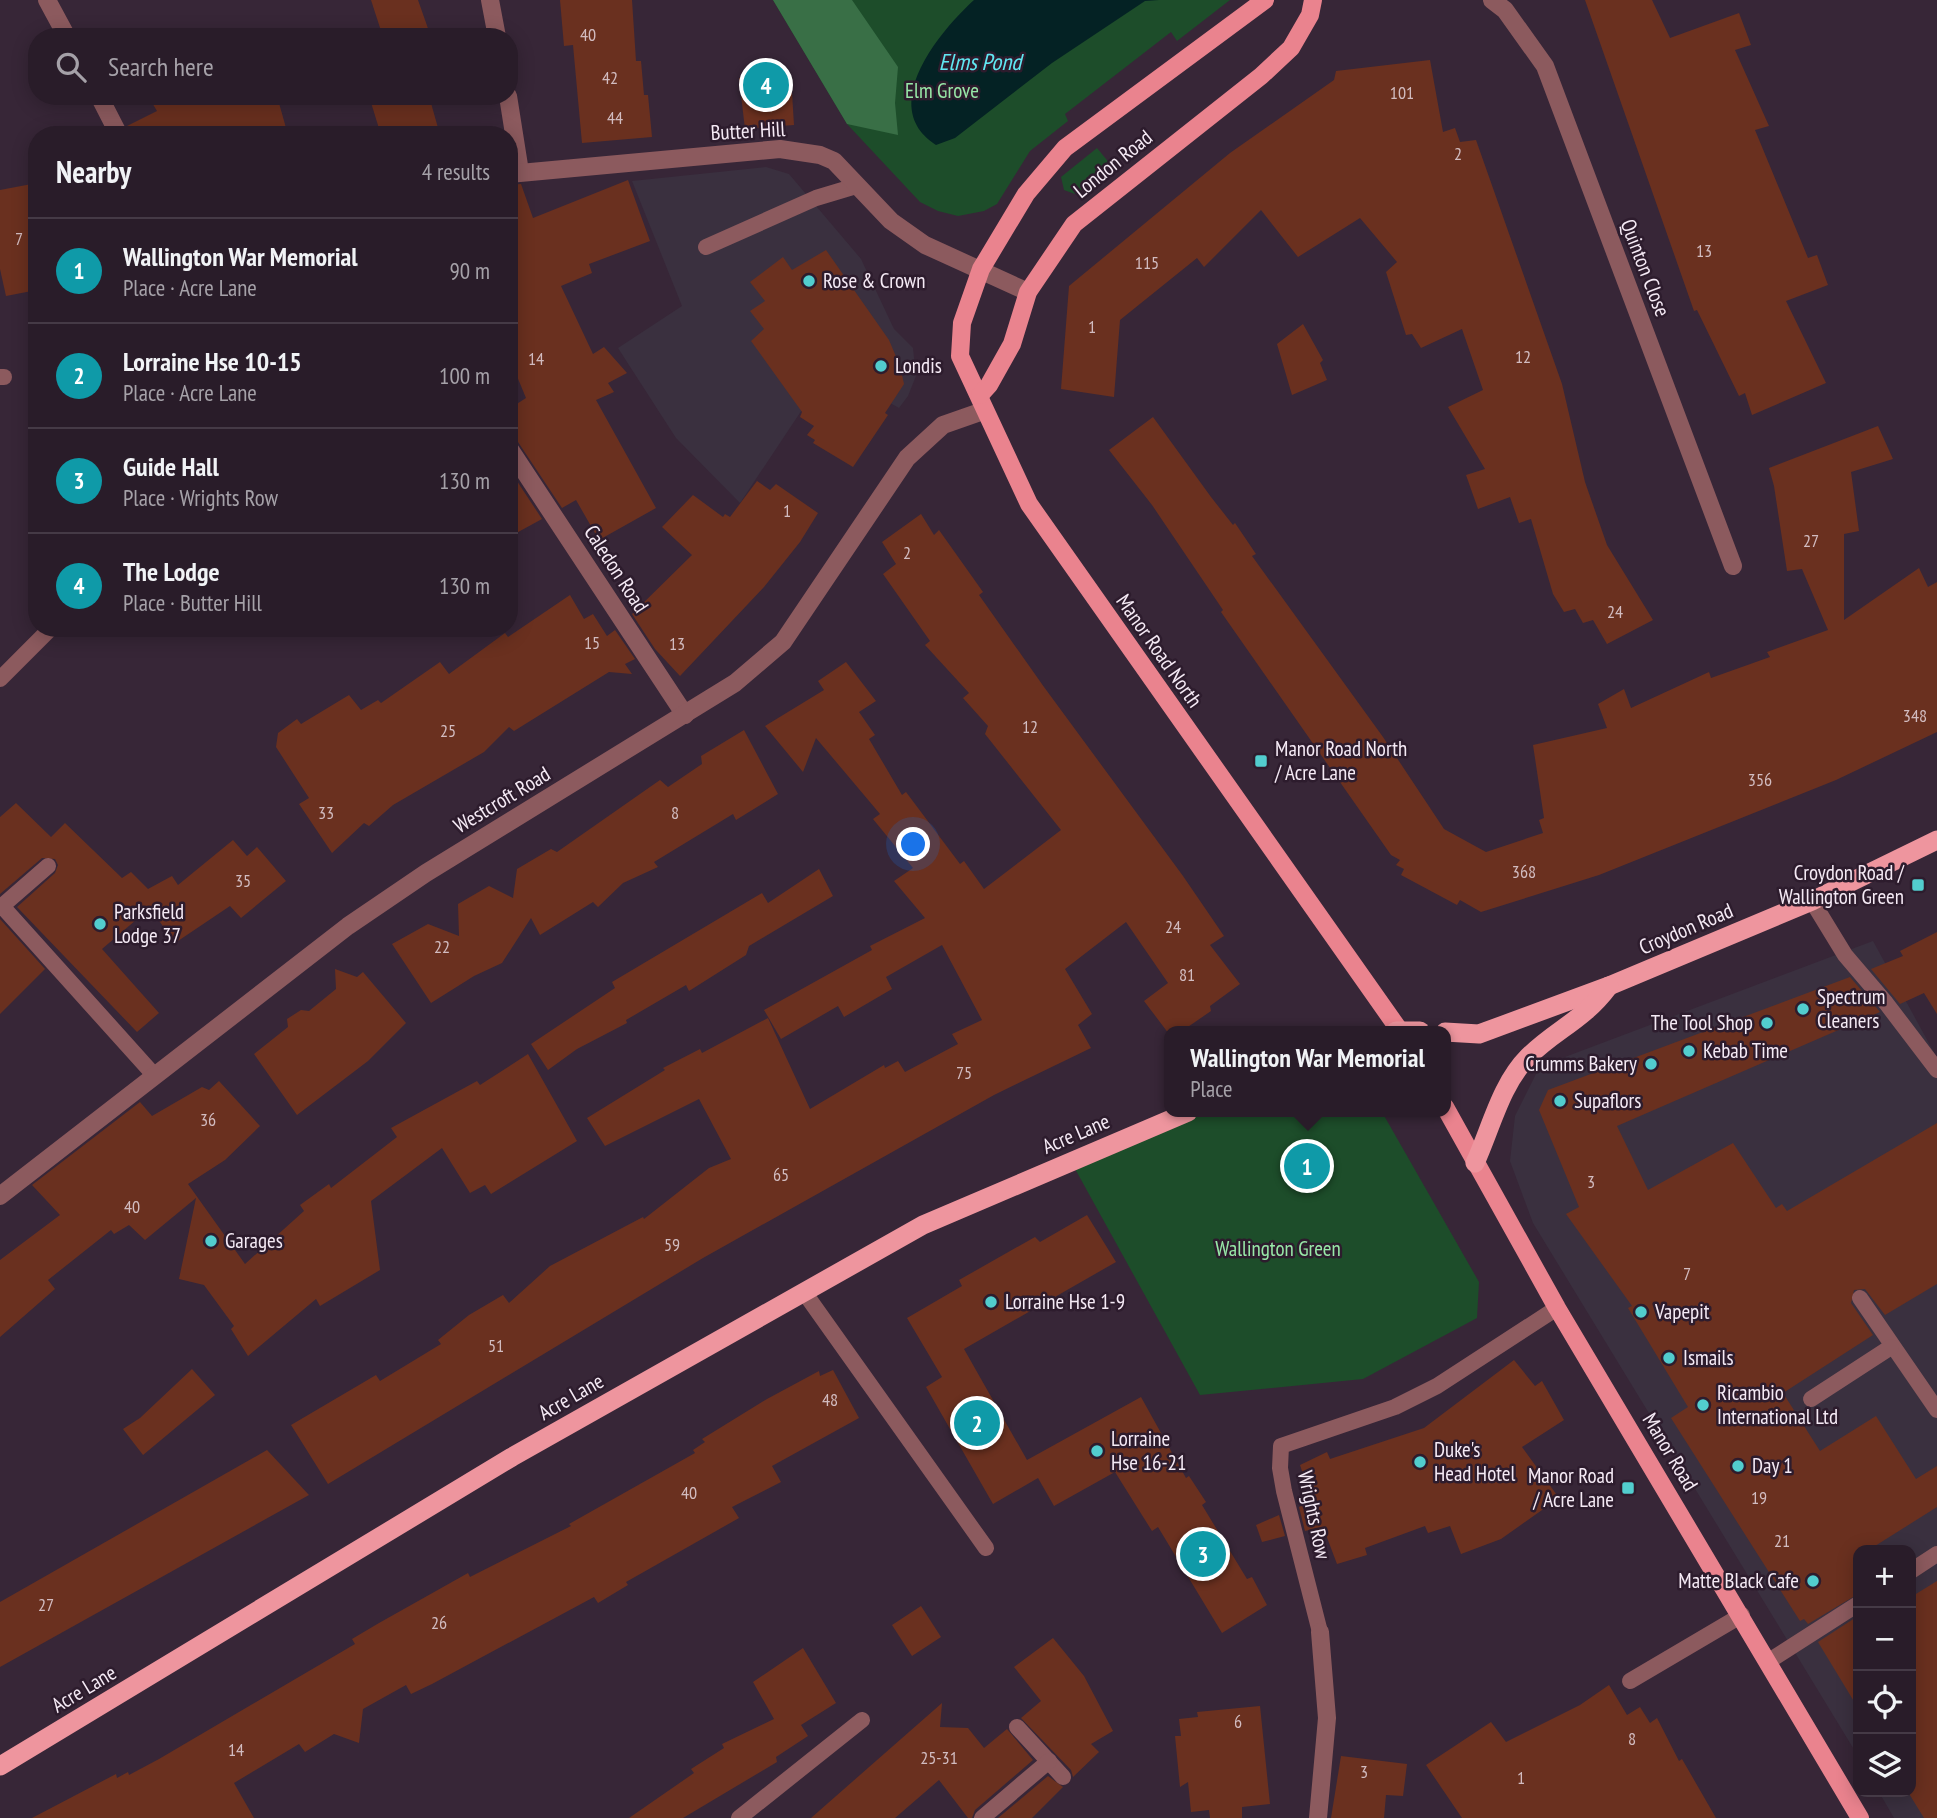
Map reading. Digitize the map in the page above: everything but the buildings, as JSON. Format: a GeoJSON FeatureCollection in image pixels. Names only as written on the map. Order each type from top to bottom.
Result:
{"type":"FeatureCollection","features":[{"type":"Feature","properties":{"kind":"highway","name":"Croydon Road"},"geometry":{"type":"LineString","coordinates":[[1451,1032],[1479,1034],[1609,986],[1812,901],[1937,840]]}},
{"type":"Feature","properties":{"kind":"highway"},"geometry":{"type":"LineString","coordinates":[[1475,1163],[1512,1076],[1530,1056],[1592,1009],[1609,986]]}},
{"type":"Feature","properties":{"kind":"highway","name":"Acre Lane"},"geometry":{"type":"LineString","coordinates":[[0,1766],[512,1457],[923,1225],[1176,1117]]}},
{"type":"Feature","properties":{"kind":"main road","name":"London Road"},"geometry":{"type":"LineString","coordinates":[[981,269],[1027,194],[1065,148],[1265,0]]}},
{"type":"Feature","properties":{"kind":"main road","name":"London Road"},"geometry":{"type":"LineString","coordinates":[[981,403],[1012,344],[1028,292],[1074,224],[1261,76],[1291,48],[1310,15],[1313,0]]}},
{"type":"Feature","properties":{"kind":"main road","name":"Manor Road North"},"geometry":{"type":"LineString","coordinates":[[981,269],[959,337],[960,356],[1029,504],[1394,1026]]}},
{"type":"Feature","properties":{"kind":"main road","name":"Manor Road"},"geometry":{"type":"LineString","coordinates":[[1450,1117],[1557,1308],[1742,1615],[1860,1818]]}},
{"type":"Feature","properties":{"kind":"street"},"geometry":{"type":"LineString","coordinates":[[47,0],[62,28]]}},
{"type":"Feature","properties":{"kind":"street"},"geometry":{"type":"LineString","coordinates":[[490,0],[495,28]]}},
{"type":"Feature","properties":{"kind":"street","name":"Quinton Close"},"geometry":{"type":"LineString","coordinates":[[1492,0],[1505,10],[1545,65],[1733,566]]}},
{"type":"Feature","properties":{"kind":"street"},"geometry":{"type":"LineString","coordinates":[[104,105],[114,126]]}},
{"type":"Feature","properties":{"kind":"street"},"geometry":{"type":"LineString","coordinates":[[509,105],[511,126]]}},
{"type":"Feature","properties":{"kind":"street","name":"Butter Hill"},"geometry":{"type":"LineString","coordinates":[[518,173],[780,149],[820,155],[834,161],[891,221],[925,245],[1028,292]]}},
{"type":"Feature","properties":{"kind":"street","name":"Westcroft Road"},"geometry":{"type":"LineString","coordinates":[[0,1196],[370,911],[426,873],[735,683],[783,642],[863,521],[922,441],[981,403]]}},
{"type":"Feature","properties":{"kind":"street","name":"Caledon Road"},"geometry":{"type":"LineString","coordinates":[[518,462],[685,715]]}},
{"type":"Feature","properties":{"kind":"street","name":"Wrights Row"},"geometry":{"type":"LineString","coordinates":[[1318,1818],[1327,1718],[1320,1632]]}},
{"type":"Feature","properties":{"kind":"lane"},"geometry":{"type":"LineString","coordinates":[[706,247],[816,198],[856,186]]}},
{"type":"Feature","properties":{"kind":"lane"},"geometry":{"type":"LineString","coordinates":[[0,679],[42,637]]}},
{"type":"Feature","properties":{"kind":"lane"},"geometry":{"type":"LineString","coordinates":[[48,866],[2,906],[154,1075]]}},
{"type":"Feature","properties":{"kind":"lane"},"geometry":{"type":"LineString","coordinates":[[1812,901],[1845,955],[1937,1070]]}},
{"type":"Feature","properties":{"kind":"lane"},"geometry":{"type":"LineString","coordinates":[[804,1292],[986,1548]]}},
{"type":"Feature","properties":{"kind":"lane"},"geometry":{"type":"LineString","coordinates":[[1860,1298],[1891,1347],[1937,1410]]}},
{"type":"Feature","properties":{"kind":"lane","name":"Wrights Row"},"geometry":{"type":"LineString","coordinates":[[1320,1632],[1284,1491],[1280,1468],[1281,1446],[1395,1407],[1437,1386],[1557,1308]]}},
{"type":"Feature","properties":{"kind":"lane"},"geometry":{"type":"LineString","coordinates":[[1811,1399],[1891,1347]]}},
{"type":"Feature","properties":{"kind":"lane"},"geometry":{"type":"LineString","coordinates":[[1916,1568],[1937,1554]]}},
{"type":"Feature","properties":{"kind":"lane"},"geometry":{"type":"LineString","coordinates":[[1769,1661],[1853,1607]]}},
{"type":"Feature","properties":{"kind":"lane"},"geometry":{"type":"LineString","coordinates":[[1630,1681],[1742,1615]]}},
{"type":"Feature","properties":{"kind":"lane"},"geometry":{"type":"LineString","coordinates":[[739,1818],[862,1720]]}},
{"type":"Feature","properties":{"kind":"lane"},"geometry":{"type":"LineString","coordinates":[[1017,1727],[1063,1777]]}},
{"type":"Feature","properties":{"kind":"lane"},"geometry":{"type":"LineString","coordinates":[[982,1818],[1049,1761]]}},
{"type":"Feature","properties":{"kind":"shaded area"},"geometry":{"type":"Polygon","coordinates":[[[766,167],[789,174],[861,259],[894,329],[913,348],[916,376],[908,396],[899,408],[829,369],[740,503],[676,438],[618,348],[682,306],[632,181],[766,167]]]}},
{"type":"Feature","properties":{"kind":"shaded area"},"geometry":{"type":"Polygon","coordinates":[[[1873,941],[1937,1058],[1937,1818],[1894,1818],[1882,1797],[1916,1797],[1916,1545],[1853,1545],[1853,1748],[1533,1223],[1510,1161],[1515,1116],[1537,1072],[1557,1060],[1873,941]]]}},
{"type":"Feature","properties":{"kind":"green space","name":"Elm Grove"},"geometry":{"type":"Polygon","coordinates":[[[773,0],[1230,0],[1177,41],[1171,32],[1065,114],[1068,121],[1030,151],[997,204],[984,211],[958,216],[938,211],[920,202],[847,124],[773,0]]]}},
{"type":"Feature","properties":{"kind":"green space"},"geometry":{"type":"Polygon","coordinates":[[[773,0],[852,0],[898,67],[895,103],[898,135],[847,124],[773,0]]]}},
{"type":"Feature","properties":{"kind":"green space"},"geometry":{"type":"Polygon","coordinates":[[[1097,148],[1111,165],[1075,194],[1064,190],[1061,177],[1097,148]]]}},
{"type":"Feature","properties":{"kind":"green space","name":"Wallington Green"},"geometry":{"type":"Polygon","coordinates":[[[1179,1117],[1385,1117],[1479,1282],[1477,1318],[1363,1379],[1200,1395],[1074,1167],[1179,1117]]]}},
{"type":"Feature","properties":{"kind":"water","name":"Elms Pond"},"geometry":{"type":"Polygon","coordinates":[[[974,0],[1159,0],[1145,1],[1052,63],[955,138],[936,145],[919,129],[912,111],[913,91],[931,49],[974,0]]]}},
{"type":"Feature","properties":{"kind":"place","name":"The Lodge"},"geometry":{"type":"Point","coordinates":[766,85]}},
{"type":"Feature","properties":{"kind":"place","name":"Rose & Crown"},"geometry":{"type":"Point","coordinates":[809,281]}},
{"type":"Feature","properties":{"kind":"place","name":"Londis"},"geometry":{"type":"Point","coordinates":[881,366]}},
{"type":"Feature","properties":{"kind":"place","name":"Manor Road North / Acre Lane"},"geometry":{"type":"Point","coordinates":[1261,761]}},
{"type":"Feature","properties":{"kind":"place","name":"Croydon Road / Wallington Green"},"geometry":{"type":"Point","coordinates":[1918,885]}},
{"type":"Feature","properties":{"kind":"place","name":"Parksfield Lodge 37"},"geometry":{"type":"Point","coordinates":[100,924]}},
{"type":"Feature","properties":{"kind":"place","name":"Spectrum Cleaners"},"geometry":{"type":"Point","coordinates":[1803,1009]}},
{"type":"Feature","properties":{"kind":"place","name":"The Tool Shop"},"geometry":{"type":"Point","coordinates":[1767,1023]}},
{"type":"Feature","properties":{"kind":"place","name":"Kebab Time"},"geometry":{"type":"Point","coordinates":[1689,1051]}},
{"type":"Feature","properties":{"kind":"place","name":"Crumms Bakery"},"geometry":{"type":"Point","coordinates":[1651,1064]}},
{"type":"Feature","properties":{"kind":"place","name":"Supaflors"},"geometry":{"type":"Point","coordinates":[1560,1101]}},
{"type":"Feature","properties":{"kind":"place","name":"Wallington War Memorial"},"geometry":{"type":"Point","coordinates":[1307,1166]}},
{"type":"Feature","properties":{"kind":"place","name":"Garages"},"geometry":{"type":"Point","coordinates":[211,1241]}},
{"type":"Feature","properties":{"kind":"place","name":"Lorraine Hse 1-9"},"geometry":{"type":"Point","coordinates":[991,1302]}},
{"type":"Feature","properties":{"kind":"place","name":"Vapepit"},"geometry":{"type":"Point","coordinates":[1641,1312]}},
{"type":"Feature","properties":{"kind":"place","name":"Ismails"},"geometry":{"type":"Point","coordinates":[1669,1358]}},
{"type":"Feature","properties":{"kind":"place","name":"Ricambio International Ltd"},"geometry":{"type":"Point","coordinates":[1703,1405]}},
{"type":"Feature","properties":{"kind":"place","name":"Lorraine Hse 10-15"},"geometry":{"type":"Point","coordinates":[977,1423]}},
{"type":"Feature","properties":{"kind":"place","name":"Lorraine Hse 16-21"},"geometry":{"type":"Point","coordinates":[1097,1451]}},
{"type":"Feature","properties":{"kind":"place","name":"Duke's Head Hotel"},"geometry":{"type":"Point","coordinates":[1420,1462]}},
{"type":"Feature","properties":{"kind":"place","name":"Day 1"},"geometry":{"type":"Point","coordinates":[1738,1466]}},
{"type":"Feature","properties":{"kind":"place","name":"Manor Road / Acre Lane"},"geometry":{"type":"Point","coordinates":[1628,1488]}},
{"type":"Feature","properties":{"kind":"place","name":"Guide Hall"},"geometry":{"type":"Point","coordinates":[1203,1554]}},
{"type":"Feature","properties":{"kind":"place","name":"Matte Black Cafe"},"geometry":{"type":"Point","coordinates":[1813,1581]}}]}
